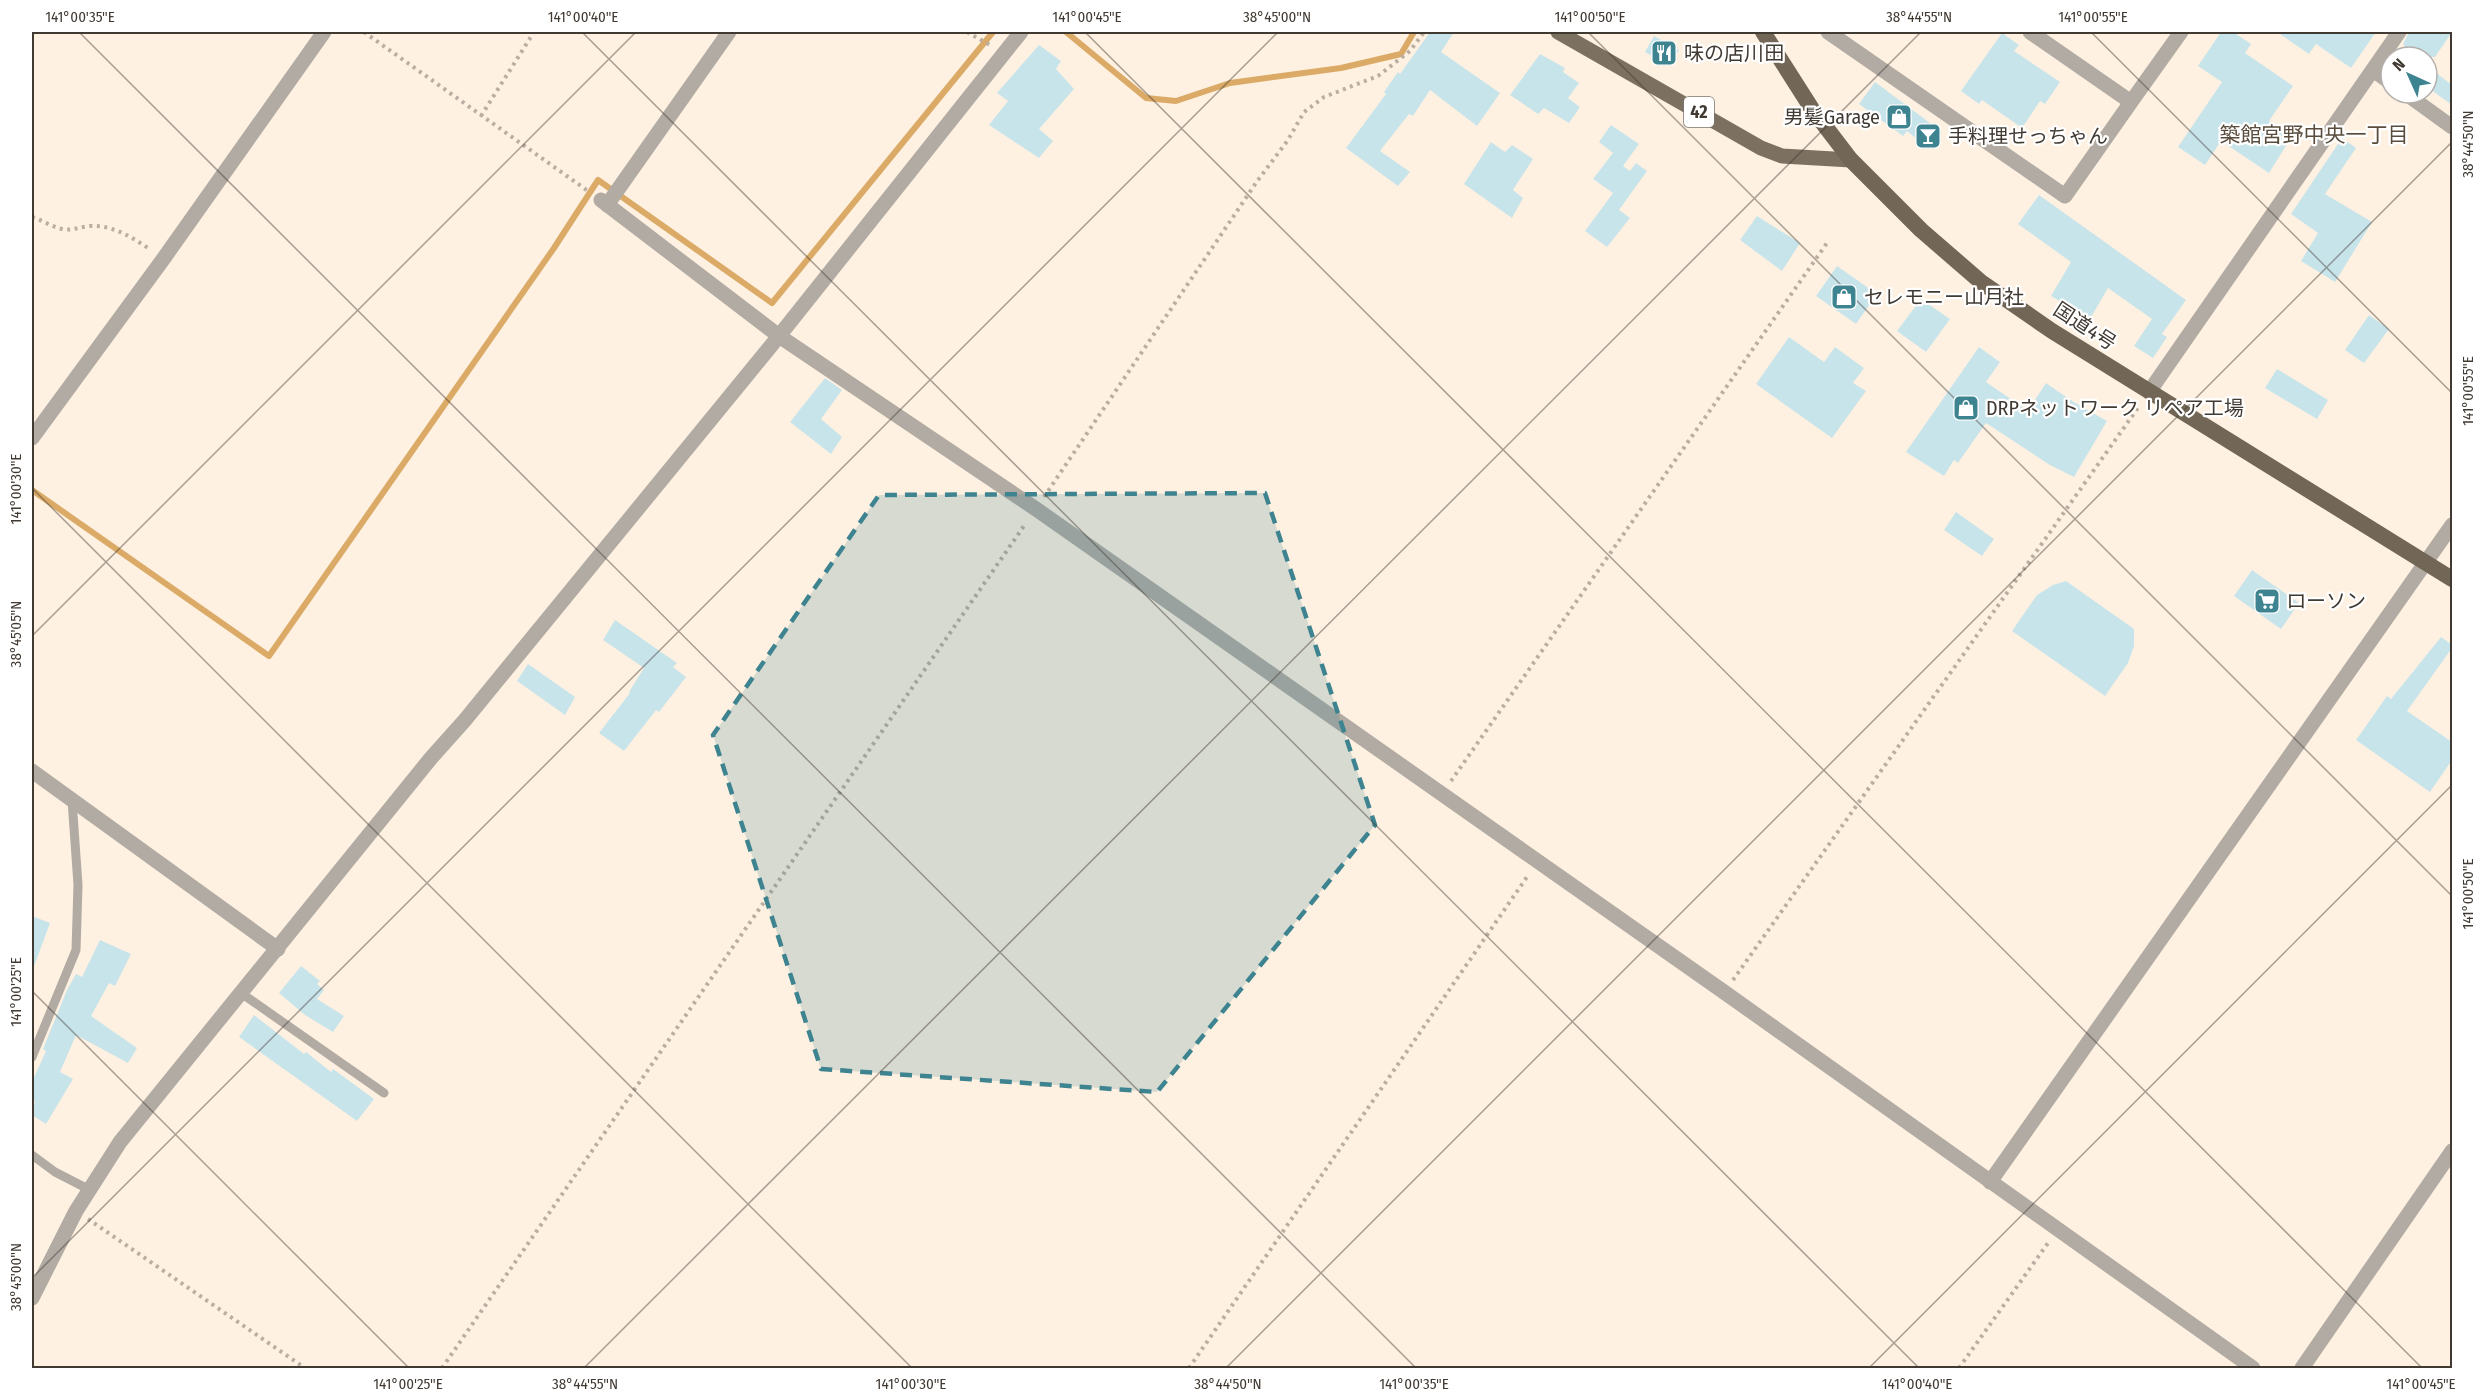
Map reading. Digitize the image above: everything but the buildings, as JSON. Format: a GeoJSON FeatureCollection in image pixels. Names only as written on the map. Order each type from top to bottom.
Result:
{"type":"FeatureCollection","features":[{"type":"Feature","properties":{"kind":"highway","name":"国道4号"},"geometry":{"type":"LineString","coordinates":[[1763,32],[1812,109],[1851,160],[1920,230],[1982,282],[2052,331],[2452,579]]}},
{"type":"Feature","properties":{"kind":"main road","name":"42"},"geometry":{"type":"LineString","coordinates":[[1563,33],[1761,148],[1782,156],[1851,160]]}},
{"type":"Feature","properties":{"kind":"street"},"geometry":{"type":"LineString","coordinates":[[32,438],[164,258],[324,32]]}},
{"type":"Feature","properties":{"kind":"street"},"geometry":{"type":"LineString","coordinates":[[729,32],[624,181],[605,203],[779,336],[1036,509],[1724,992],[2253,1368]]}},
{"type":"Feature","properties":{"kind":"street"},"geometry":{"type":"LineString","coordinates":[[32,1298],[76,1211],[120,1142],[431,758],[465,720],[779,336],[1021,32]]}},
{"type":"Feature","properties":{"kind":"street"},"geometry":{"type":"LineString","coordinates":[[1828,32],[2065,196],[2181,32]]}},
{"type":"Feature","properties":{"kind":"street"},"geometry":{"type":"LineString","coordinates":[[2031,32],[2131,102]]}},
{"type":"Feature","properties":{"kind":"street"},"geometry":{"type":"LineString","coordinates":[[2150,392],[2399,32]]}},
{"type":"Feature","properties":{"kind":"street"},"geometry":{"type":"LineString","coordinates":[[2373,70],[2379,74]]}},
{"type":"Feature","properties":{"kind":"street"},"geometry":{"type":"LineString","coordinates":[[2422,105],[2452,127]]}},
{"type":"Feature","properties":{"kind":"street"},"geometry":{"type":"LineString","coordinates":[[1990,1182],[2452,525]]}},
{"type":"Feature","properties":{"kind":"street"},"geometry":{"type":"LineString","coordinates":[[32,771],[278,949]]}},
{"type":"Feature","properties":{"kind":"street"},"geometry":{"type":"LineString","coordinates":[[2302,1368],[2452,1151]]}},
{"type":"Feature","properties":{"kind":"lane"},"geometry":{"type":"LineString","coordinates":[[32,1057],[76,950],[78,885],[72,800]]}},
{"type":"Feature","properties":{"kind":"lane"},"geometry":{"type":"LineString","coordinates":[[241,993],[384,1093]]}},
{"type":"Feature","properties":{"kind":"lane"},"geometry":{"type":"LineString","coordinates":[[32,1155],[55,1172],[90,1190]]}},
{"type":"Feature","properties":{"kind":"path"},"geometry":{"type":"LineString","coordinates":[[364,32],[579,185]]}},
{"type":"Feature","properties":{"kind":"path"},"geometry":{"type":"LineString","coordinates":[[481,116],[534,32]]}},
{"type":"Feature","properties":{"kind":"path"},"geometry":{"type":"LineString","coordinates":[[967,32],[996,48]]}},
{"type":"Feature","properties":{"kind":"path"},"geometry":{"type":"LineString","coordinates":[[442,1368],[1036,509],[1258,180],[1288,140],[1304,112],[1324,97],[1378,76],[1410,51],[1424,32]]}},
{"type":"Feature","properties":{"kind":"path"},"geometry":{"type":"LineString","coordinates":[[32,217],[61,229],[74,230],[90,226],[125,233],[164,258]]}},
{"type":"Feature","properties":{"kind":"path"},"geometry":{"type":"LineString","coordinates":[[1442,794],[1827,243]]}},
{"type":"Feature","properties":{"kind":"path"},"geometry":{"type":"LineString","coordinates":[[1724,992],[2150,392]]}},
{"type":"Feature","properties":{"kind":"path"},"geometry":{"type":"LineString","coordinates":[[1189,1368],[1538,861]]}},
{"type":"Feature","properties":{"kind":"path"},"geometry":{"type":"LineString","coordinates":[[76,1211],[305,1368]]}},
{"type":"Feature","properties":{"kind":"path"},"geometry":{"type":"LineString","coordinates":[[1959,1368],[2057,1230]]}},
{"type":"Feature","properties":{"kind":"highlighted area"},"geometry":{"type":"Polygon","coordinates":[[[1265,493],[1375,825],[1157,1092],[821,1069],[713,735],[879,495],[1265,493]]]}},
{"type":"Feature","properties":{"kind":"waterway"},"geometry":{"type":"LineString","coordinates":[[32,490],[269,656],[554,248],[598,180],[772,303],[993,32]]}},
{"type":"Feature","properties":{"kind":"waterway"},"geometry":{"type":"LineString","coordinates":[[1066,32],[1146,98],[1176,101],[1230,83],[1341,68],[1401,54],[1414,32]]}},
{"type":"Feature","properties":{"kind":"place","name":"味の店川田"},"geometry":{"type":"Point","coordinates":[1664,53]}},
{"type":"Feature","properties":{"kind":"place","name":"男髪Garage"},"geometry":{"type":"Point","coordinates":[1899,117]}},
{"type":"Feature","properties":{"kind":"place","name":"手料理せっちゃん"},"geometry":{"type":"Point","coordinates":[1928,136]}},
{"type":"Feature","properties":{"kind":"place","name":"セレモニー山月社"},"geometry":{"type":"Point","coordinates":[1844,297]}},
{"type":"Feature","properties":{"kind":"place","name":"DRPネットワーク リペア工場"},"geometry":{"type":"Point","coordinates":[1966,408]}},
{"type":"Feature","properties":{"kind":"place","name":"ローソン"},"geometry":{"type":"Point","coordinates":[2267,601]}},
{"type":"Feature","properties":{"kind":"district","name":"築館宮野中央一丁目"},"geometry":{"type":"Point","coordinates":[2314,135]}}]}
